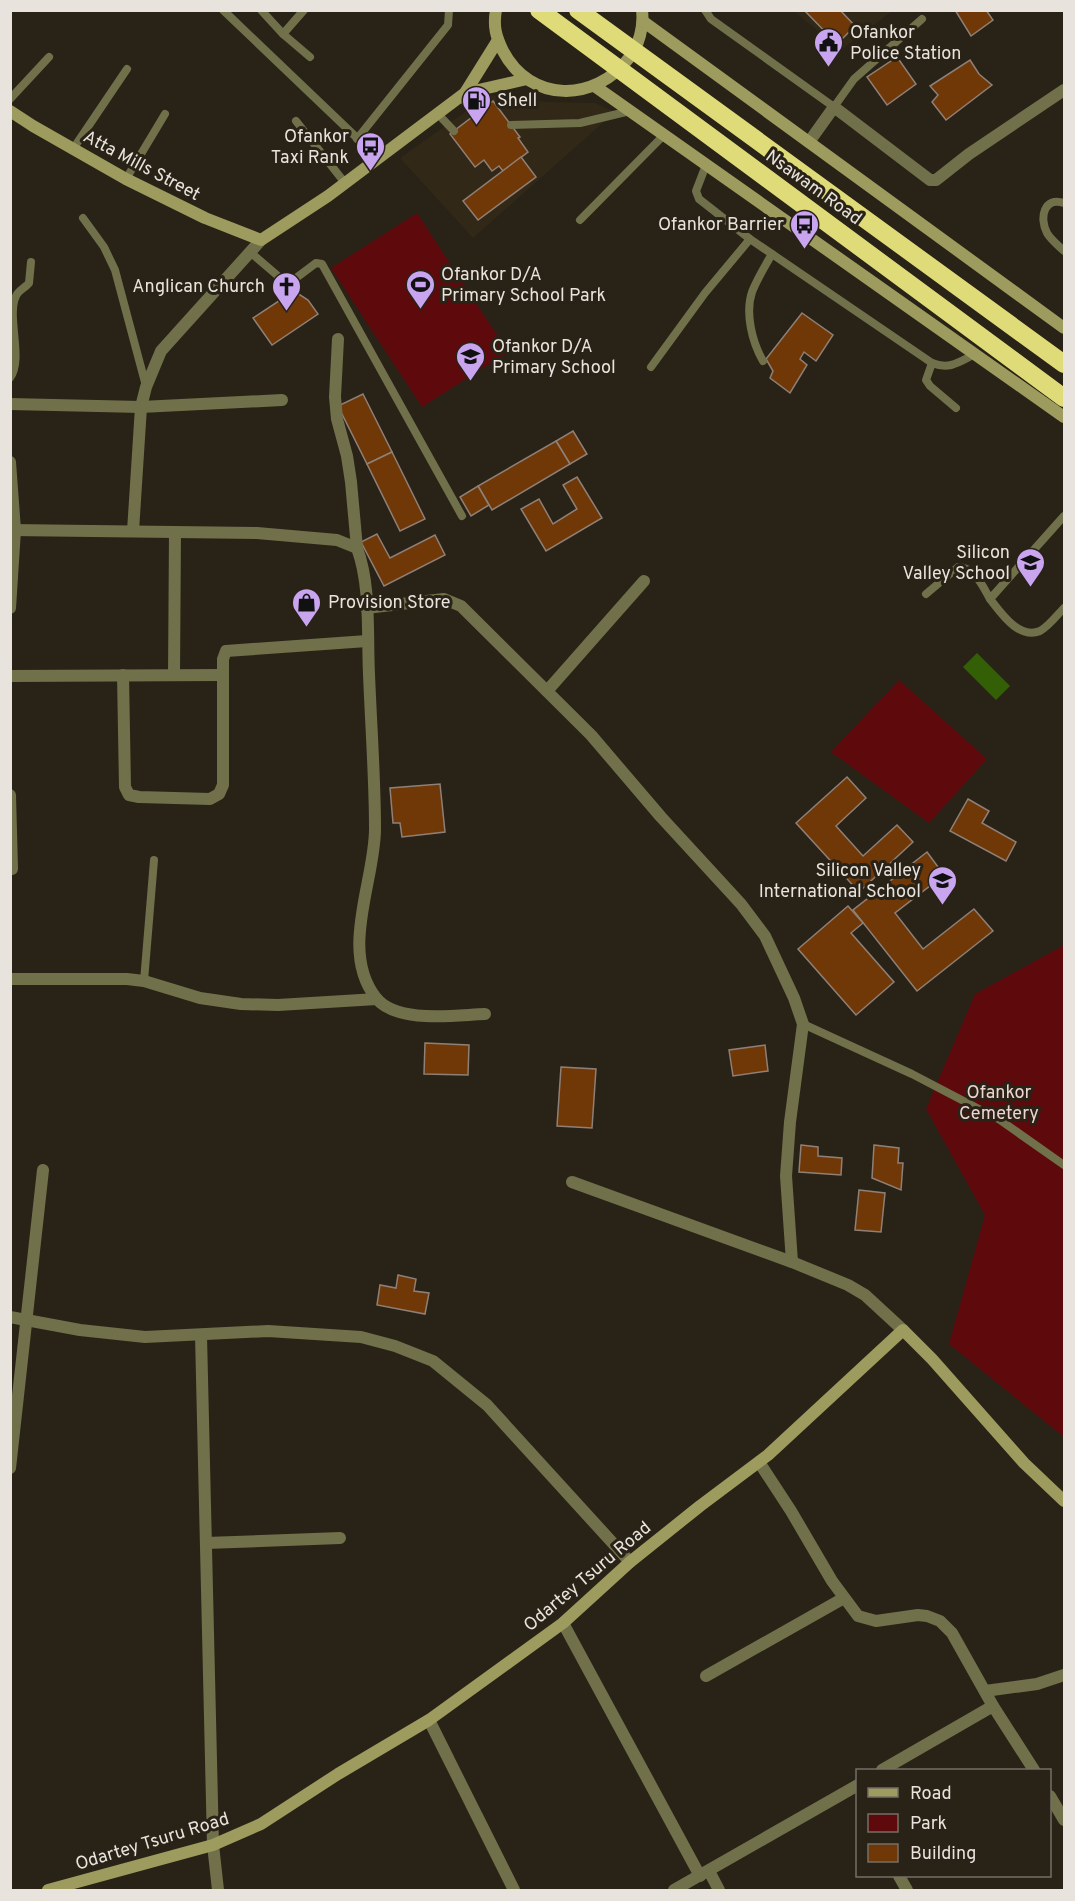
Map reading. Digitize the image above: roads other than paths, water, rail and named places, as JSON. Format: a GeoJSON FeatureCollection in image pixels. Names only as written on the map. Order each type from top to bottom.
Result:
{"type":"FeatureCollection","features":[{"type":"Feature","properties":{"kind":"highway","name":"Nsawam Road"},"geometry":{"type":"LineString","coordinates":[[539,10],[1065,398]]}},
{"type":"Feature","properties":{"kind":"highway","name":"Nsawam Road"},"geometry":{"type":"LineString","coordinates":[[578,10],[1065,364]]}},
{"type":"Feature","properties":{"kind":"main road"},"geometry":{"type":"LineString","coordinates":[[484,10],[495,16],[498,40],[509,62],[527,79],[549,89],[572,92],[596,87],[619,72],[635,51],[643,16],[809,142],[1065,328]]}},
{"type":"Feature","properties":{"kind":"main road"},"geometry":{"type":"LineString","coordinates":[[261,240],[328,196],[462,94],[498,40]]}},
{"type":"Feature","properties":{"kind":"main road"},"geometry":{"type":"LineString","coordinates":[[462,94],[527,79]]}},
{"type":"Feature","properties":{"kind":"main road"},"geometry":{"type":"LineString","coordinates":[[596,87],[1065,417]]}},
{"type":"Feature","properties":{"kind":"main road","name":"Atta Mills Street"},"geometry":{"type":"LineString","coordinates":[[10,111],[126,179],[206,218],[261,240]]}},
{"type":"Feature","properties":{"kind":"main road"},"geometry":{"type":"LineString","coordinates":[[903,1330],[932,1359],[1024,1463],[1065,1501]]}},
{"type":"Feature","properties":{"kind":"main road","name":"Odartey Tsuru Road"},"geometry":{"type":"LineString","coordinates":[[48,1890],[213,1845],[261,1824],[338,1774],[429,1720],[563,1623],[630,1562],[759,1462],[903,1330]]}},
{"type":"Feature","properties":{"kind":"street"},"geometry":{"type":"LineString","coordinates":[[809,142],[834,107],[930,180],[936,180],[969,154],[1065,90]]}},
{"type":"Feature","properties":{"kind":"street"},"geometry":{"type":"LineString","coordinates":[[133,531],[141,407],[146,387],[161,351],[261,240]]}},
{"type":"Feature","properties":{"kind":"street"},"geometry":{"type":"LineString","coordinates":[[338,339],[335,397],[337,419],[348,464],[357,548],[363,564],[368,641],[375,831],[361,914],[360,949],[366,979],[377,999],[395,1011],[422,1016],[485,1014]]}},
{"type":"Feature","properties":{"kind":"street"},"geometry":{"type":"LineString","coordinates":[[10,404],[141,407],[282,400]]}},
{"type":"Feature","properties":{"kind":"street"},"geometry":{"type":"LineString","coordinates":[[10,462],[13,530],[10,608]]}},
{"type":"Feature","properties":{"kind":"street"},"geometry":{"type":"LineString","coordinates":[[13,530],[257,533],[337,540],[357,548]]}},
{"type":"Feature","properties":{"kind":"street"},"geometry":{"type":"LineString","coordinates":[[174,675],[175,532]]}},
{"type":"Feature","properties":{"kind":"street"},"geometry":{"type":"LineString","coordinates":[[547,691],[644,581]]}},
{"type":"Feature","properties":{"kind":"street"},"geometry":{"type":"LineString","coordinates":[[366,608],[444,599],[461,606],[591,735],[661,817],[741,904],[765,936],[794,998],[803,1024],[790,1122],[786,1176],[792,1262]]}},
{"type":"Feature","properties":{"kind":"street"},"geometry":{"type":"LineString","coordinates":[[123,675],[125,787],[129,795],[210,799],[219,794],[223,785],[223,659],[226,651],[368,641]]}},
{"type":"Feature","properties":{"kind":"street"},"geometry":{"type":"LineString","coordinates":[[10,676],[223,675]]}},
{"type":"Feature","properties":{"kind":"street"},"geometry":{"type":"LineString","coordinates":[[10,795],[12,869]]}},
{"type":"Feature","properties":{"kind":"street"},"geometry":{"type":"LineString","coordinates":[[10,979],[144,981],[200,998],[241,1004],[278,1005],[377,999]]}},
{"type":"Feature","properties":{"kind":"street"},"geometry":{"type":"LineString","coordinates":[[10,1468],[43,1170]]}},
{"type":"Feature","properties":{"kind":"street"},"geometry":{"type":"LineString","coordinates":[[572,1182],[792,1262],[848,1285],[865,1295],[903,1330]]}},
{"type":"Feature","properties":{"kind":"street"},"geometry":{"type":"LineString","coordinates":[[10,1317],[80,1330],[145,1337],[268,1331],[361,1337],[395,1346],[433,1361],[486,1405],[630,1562]]}},
{"type":"Feature","properties":{"kind":"street"},"geometry":{"type":"LineString","coordinates":[[201,1335],[213,1845],[218,1890]]}},
{"type":"Feature","properties":{"kind":"street"},"geometry":{"type":"LineString","coordinates":[[759,1462],[832,1581],[858,1616],[876,1621],[918,1615],[940,1621],[952,1633],[993,1706],[1033,1769]]}},
{"type":"Feature","properties":{"kind":"street"},"geometry":{"type":"LineString","coordinates":[[206,1543],[340,1538]]}},
{"type":"Feature","properties":{"kind":"street"},"geometry":{"type":"LineString","coordinates":[[706,1676],[844,1598]]}},
{"type":"Feature","properties":{"kind":"street"},"geometry":{"type":"LineString","coordinates":[[563,1623],[704,1873],[719,1890]]}},
{"type":"Feature","properties":{"kind":"street"},"geometry":{"type":"LineString","coordinates":[[985,1691],[1037,1684],[1065,1675]]}},
{"type":"Feature","properties":{"kind":"street"},"geometry":{"type":"LineString","coordinates":[[884,1769],[993,1706]]}},
{"type":"Feature","properties":{"kind":"street"},"geometry":{"type":"LineString","coordinates":[[429,1720],[514,1890]]}},
{"type":"Feature","properties":{"kind":"street"},"geometry":{"type":"LineString","coordinates":[[674,1890],[856,1790]]}},
{"type":"Feature","properties":{"kind":"street"},"geometry":{"type":"LineString","coordinates":[[1051,1798],[1065,1820]]}},
{"type":"Feature","properties":{"kind":"lane"},"geometry":{"type":"LineString","coordinates":[[223,10],[378,158]]}},
{"type":"Feature","properties":{"kind":"lane"},"geometry":{"type":"LineString","coordinates":[[261,10],[283,34],[310,57]]}},
{"type":"Feature","properties":{"kind":"lane"},"geometry":{"type":"LineString","coordinates":[[283,34],[304,10]]}},
{"type":"Feature","properties":{"kind":"lane"},"geometry":{"type":"LineString","coordinates":[[357,139],[448,25],[449,10]]}},
{"type":"Feature","properties":{"kind":"lane"},"geometry":{"type":"LineString","coordinates":[[705,10],[711,19],[834,107],[855,78],[922,19]]}},
{"type":"Feature","properties":{"kind":"lane"},"geometry":{"type":"LineString","coordinates":[[10,99],[49,57]]}},
{"type":"Feature","properties":{"kind":"lane"},"geometry":{"type":"LineString","coordinates":[[73,149],[127,69]]}},
{"type":"Feature","properties":{"kind":"lane"},"geometry":{"type":"LineString","coordinates":[[462,94],[476,114]]}},
{"type":"Feature","properties":{"kind":"lane"},"geometry":{"type":"LineString","coordinates":[[511,125],[580,123],[630,111]]}},
{"type":"Feature","properties":{"kind":"lane"},"geometry":{"type":"LineString","coordinates":[[437,113],[454,130]]}},
{"type":"Feature","properties":{"kind":"lane"},"geometry":{"type":"LineString","coordinates":[[126,179],[165,114]]}},
{"type":"Feature","properties":{"kind":"lane"},"geometry":{"type":"LineString","coordinates":[[296,121],[345,183]]}},
{"type":"Feature","properties":{"kind":"lane"},"geometry":{"type":"LineString","coordinates":[[580,220],[664,135]]}},
{"type":"Feature","properties":{"kind":"lane"},"geometry":{"type":"LineString","coordinates":[[706,165],[696,191],[699,199],[750,239],[932,363],[942,367],[953,365],[975,354]]}},
{"type":"Feature","properties":{"kind":"lane"},"geometry":{"type":"LineString","coordinates":[[1065,203],[1058,201],[1048,204],[1042,213],[1043,224],[1048,236],[1065,251]]}},
{"type":"Feature","properties":{"kind":"lane"},"geometry":{"type":"LineString","coordinates":[[83,218],[104,247],[115,270],[146,387]]}},
{"type":"Feature","properties":{"kind":"lane"},"geometry":{"type":"LineString","coordinates":[[651,368],[705,293],[750,239]]}},
{"type":"Feature","properties":{"kind":"lane"},"geometry":{"type":"LineString","coordinates":[[250,252],[285,282],[292,281],[316,262],[322,264],[462,516]]}},
{"type":"Feature","properties":{"kind":"lane"},"geometry":{"type":"LineString","coordinates":[[763,361],[755,348],[750,301],[753,290],[772,254]]}},
{"type":"Feature","properties":{"kind":"lane"},"geometry":{"type":"LineString","coordinates":[[10,378],[15,365],[14,304],[16,294],[29,283],[31,262]]}},
{"type":"Feature","properties":{"kind":"lane"},"geometry":{"type":"LineString","coordinates":[[932,363],[926,380],[956,408]]}},
{"type":"Feature","properties":{"kind":"lane"},"geometry":{"type":"LineString","coordinates":[[990,599],[1065,516]]}},
{"type":"Feature","properties":{"kind":"lane"},"geometry":{"type":"LineString","coordinates":[[926,594],[958,567],[963,567],[972,572],[990,599],[1020,630],[1040,631],[1065,608]]}},
{"type":"Feature","properties":{"kind":"lane"},"geometry":{"type":"LineString","coordinates":[[144,981],[154,860]]}},
{"type":"Feature","properties":{"kind":"lane"},"geometry":{"type":"LineString","coordinates":[[803,1024],[912,1074],[1000,1120],[1065,1165]]}},
{"type":"Feature","properties":{"kind":"place","name":"Ofankor Police Station"},"geometry":{"type":"Point","coordinates":[829,68]}},
{"type":"Feature","properties":{"kind":"place","name":"Shell"},"geometry":{"type":"Point","coordinates":[476,126]}},
{"type":"Feature","properties":{"kind":"place","name":"Ofankor Taxi Rank"},"geometry":{"type":"Point","coordinates":[370,172]}},
{"type":"Feature","properties":{"kind":"place","name":"Ofankor Barrier"},"geometry":{"type":"Point","coordinates":[805,250]}},
{"type":"Feature","properties":{"kind":"place","name":"Ofankor D/A Primary School Park"},"geometry":{"type":"Point","coordinates":[420,310]}},
{"type":"Feature","properties":{"kind":"place","name":"Anglican Church"},"geometry":{"type":"Point","coordinates":[286,312]}},
{"type":"Feature","properties":{"kind":"place","name":"Ofankor D/A Primary School"},"geometry":{"type":"Point","coordinates":[471,382]}},
{"type":"Feature","properties":{"kind":"place","name":"Silicon Valley School"},"geometry":{"type":"Point","coordinates":[1031,588]}},
{"type":"Feature","properties":{"kind":"place","name":"Provision Store"},"geometry":{"type":"Point","coordinates":[307,628]}},
{"type":"Feature","properties":{"kind":"place","name":"Silicon Valley International School"},"geometry":{"type":"Point","coordinates":[942,906]}},
{"type":"Feature","properties":{"kind":"park label","name":"Ofankor Cemetery"},"geometry":{"type":"Point","coordinates":[999,1102]}}]}
